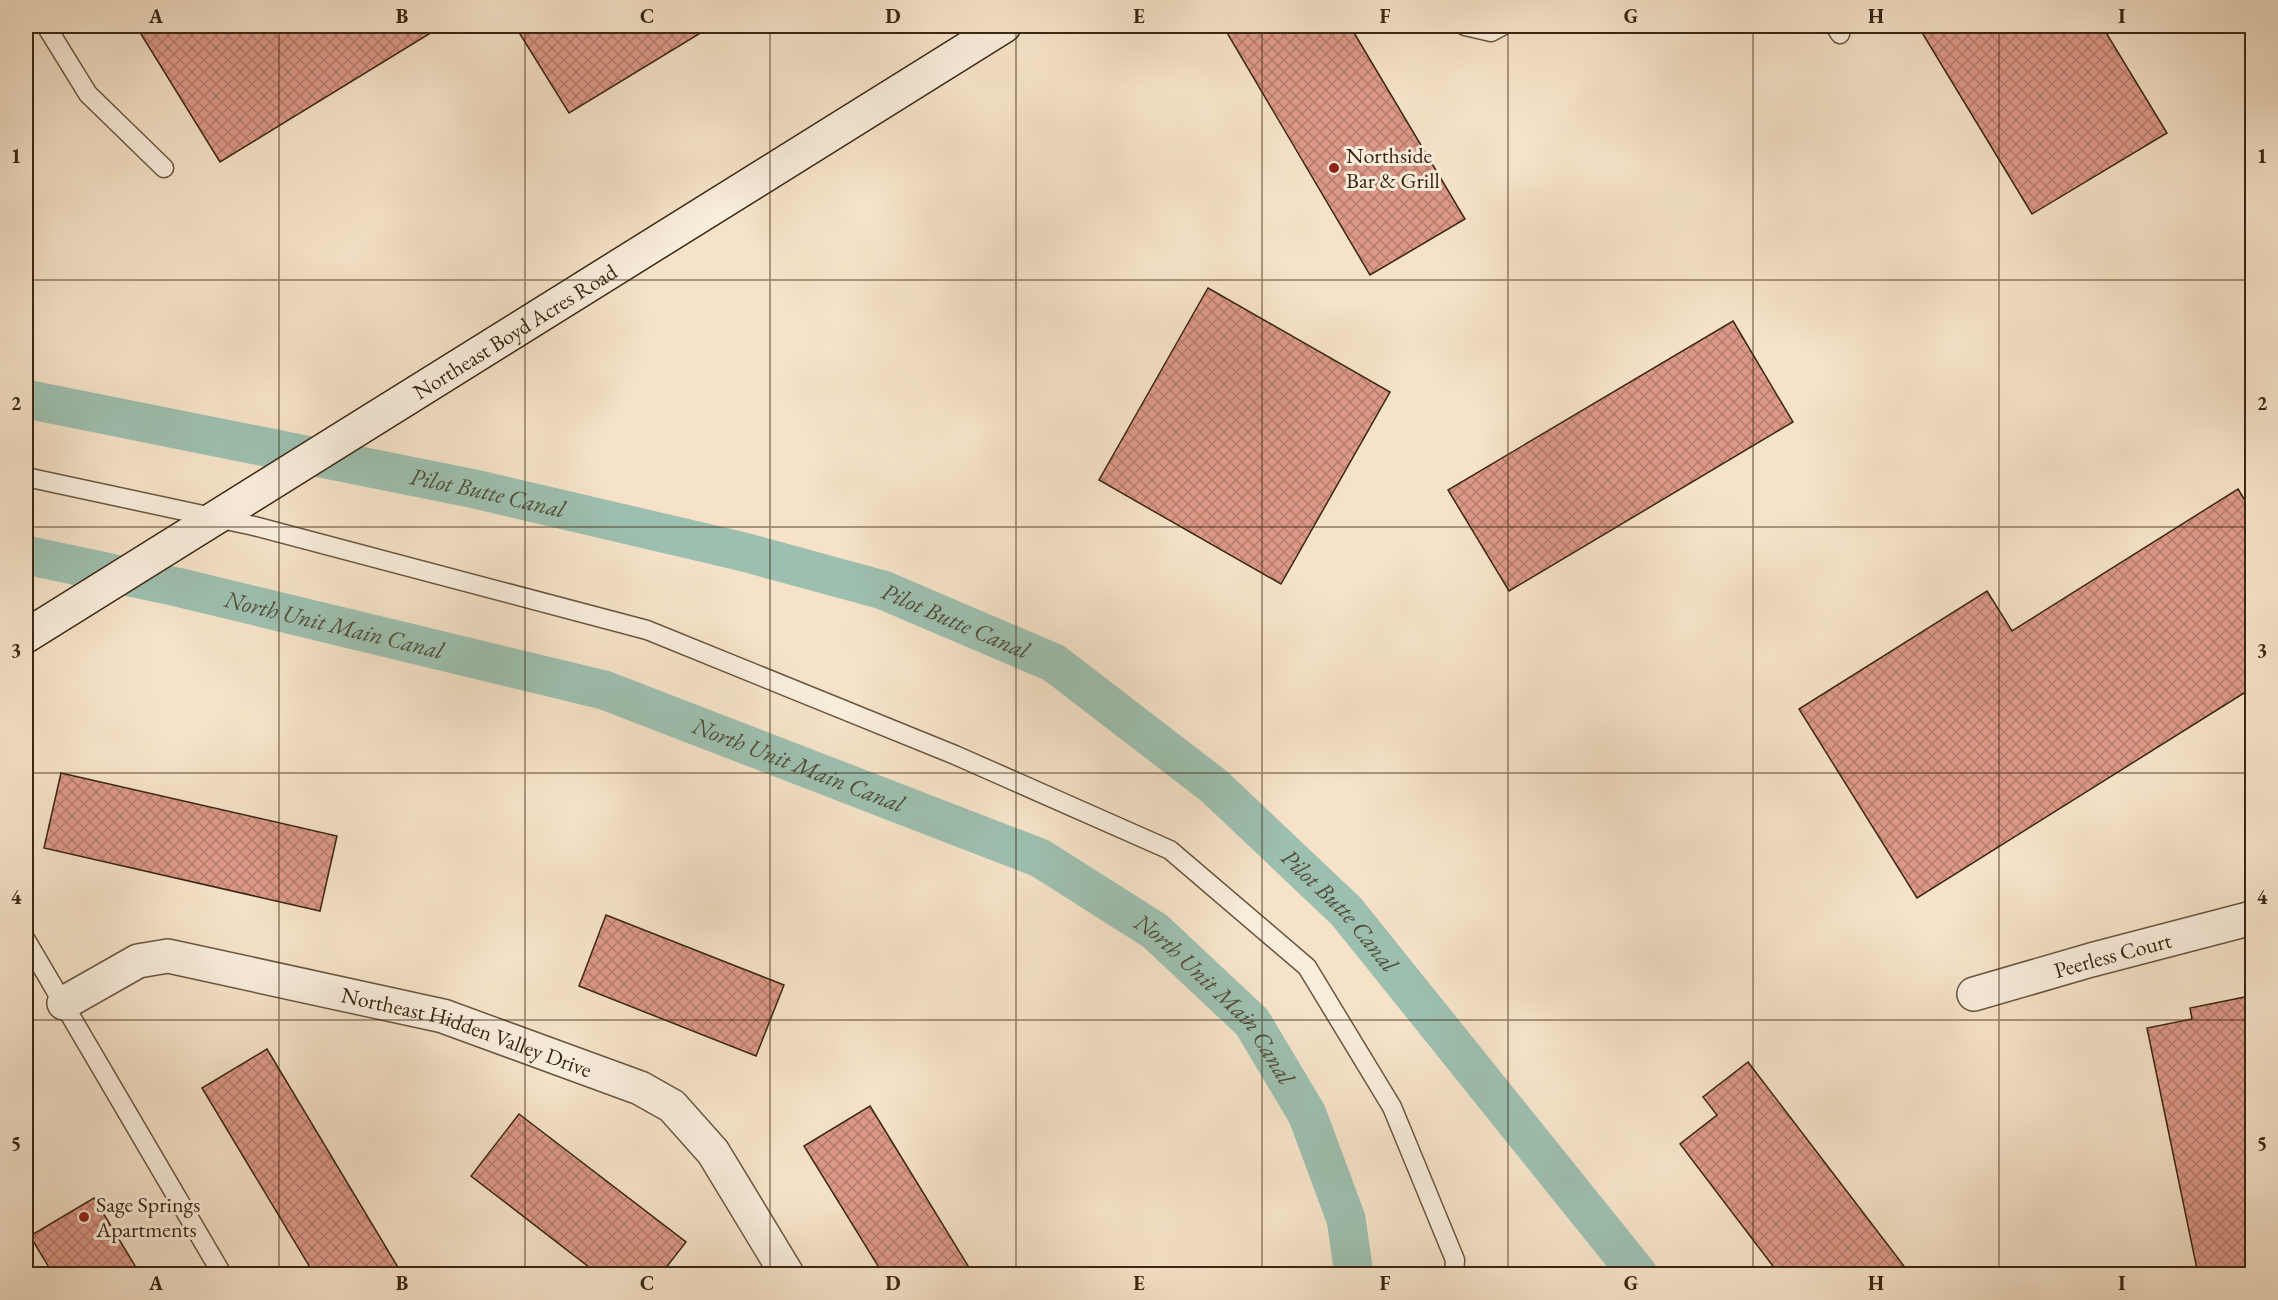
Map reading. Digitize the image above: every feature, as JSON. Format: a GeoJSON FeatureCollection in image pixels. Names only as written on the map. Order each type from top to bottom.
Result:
{"type":"FeatureCollection","features":[{"type":"Feature","properties":{"kind":"street","name":"Northeast Boyd Acres Road"},"geometry":{"type":"LineString","coordinates":[[26,636],[1004,26]]}},
{"type":"Feature","properties":{"kind":"street","name":"Peerless Court"},"geometry":{"type":"LineString","coordinates":[[1974,994],[2091,960],[2253,918]]}},
{"type":"Feature","properties":{"kind":"street","name":"Northeast Hidden Valley Drive"},"geometry":{"type":"LineString","coordinates":[[64,1003],[138,961],[168,956],[443,1016],[640,1088],[672,1106],[713,1152],[787,1275]]}},
{"type":"Feature","properties":{"kind":"lane"},"geometry":{"type":"LineString","coordinates":[[46,26],[88,94],[164,168]]}},
{"type":"Feature","properties":{"kind":"lane"},"geometry":{"type":"LineString","coordinates":[[1465,26],[1491,32],[1503,26]]}},
{"type":"Feature","properties":{"kind":"lane"},"geometry":{"type":"LineString","coordinates":[[26,477],[254,526],[647,630],[955,755],[1170,850],[1307,967],[1392,1107],[1455,1260],[1454,1275]]}},
{"type":"Feature","properties":{"kind":"lane"},"geometry":{"type":"LineString","coordinates":[[26,940],[222,1275]]}},
{"type":"Feature","properties":{"kind":"building"},"geometry":{"type":"Polygon","coordinates":[[[136,26],[442,26],[220,162],[136,26]]]}},
{"type":"Feature","properties":{"kind":"building"},"geometry":{"type":"Polygon","coordinates":[[[515,26],[712,26],[569,113],[515,26]]]}},
{"type":"Feature","properties":{"kind":"building"},"geometry":{"type":"Polygon","coordinates":[[[1223,26],[1350,26],[1465,219],[1370,275],[1223,26]]]}},
{"type":"Feature","properties":{"kind":"building"},"geometry":{"type":"Polygon","coordinates":[[[1918,26],[2102,26],[2167,133],[2032,214],[1918,26]]]}},
{"type":"Feature","properties":{"kind":"building"},"geometry":{"type":"Polygon","coordinates":[[[1208,288],[1390,392],[1281,584],[1099,480],[1208,288]]]}},
{"type":"Feature","properties":{"kind":"building"},"geometry":{"type":"Polygon","coordinates":[[[1733,321],[1793,422],[1509,591],[1448,490],[1733,321]]]}},
{"type":"Feature","properties":{"kind":"building"},"geometry":{"type":"Polygon","coordinates":[[[2238,489],[2252,512],[2252,688],[1917,898],[1799,709],[1987,591],[2012,631],[2238,489]]]}},
{"type":"Feature","properties":{"kind":"building"},"geometry":{"type":"Polygon","coordinates":[[[61,773],[337,836],[320,911],[44,848],[61,773]]]}},
{"type":"Feature","properties":{"kind":"building"},"geometry":{"type":"Polygon","coordinates":[[[606,915],[784,985],[756,1056],[579,986],[606,915]]]}},
{"type":"Feature","properties":{"kind":"building"},"geometry":{"type":"Polygon","coordinates":[[[2250,996],[2252,1010],[2252,1274],[2198,1274],[2147,1028],[2192,1019],[2190,1008],[2250,996]]]}},
{"type":"Feature","properties":{"kind":"building"},"geometry":{"type":"Polygon","coordinates":[[[267,1049],[402,1274],[314,1274],[202,1088],[267,1049]]]}},
{"type":"Feature","properties":{"kind":"building"},"geometry":{"type":"Polygon","coordinates":[[[1748,1062],[1910,1274],[1779,1274],[1680,1144],[1717,1115],[1703,1097],[1748,1062]]]}},
{"type":"Feature","properties":{"kind":"building"},"geometry":{"type":"Polygon","coordinates":[[[870,1106],[973,1274],[883,1274],[804,1146],[870,1106]]]}},
{"type":"Feature","properties":{"kind":"building"},"geometry":{"type":"Polygon","coordinates":[[[519,1114],[686,1242],[661,1274],[598,1274],[471,1176],[519,1114]]]}},
{"type":"Feature","properties":{"kind":"building","name":"Sage Springs Apartments"},"geometry":{"type":"Polygon","coordinates":[[[94,1198],[140,1274],[53,1274],[30,1236],[94,1198]]]}},
{"type":"Feature","properties":{"kind":"waterway","name":"Pilot Butte Canal"},"geometry":{"type":"LineString","coordinates":[[26,399],[475,489],[744,552],[883,590],[1054,663],[1214,786],[1346,911],[1638,1274]]}},
{"type":"Feature","properties":{"kind":"waterway","name":"North Unit Main Canal"},"geometry":{"type":"LineString","coordinates":[[26,555],[177,587],[604,690],[1040,858],[1155,931],[1252,1022],[1307,1114],[1346,1219],[1354,1274]]}},
{"type":"Feature","properties":{"kind":"place","name":"Northside Bar & Grill"},"geometry":{"type":"Point","coordinates":[1334,168]}},
{"type":"Feature","properties":{"kind":"place","name":"Sage Springs Apartments"},"geometry":{"type":"Point","coordinates":[84,1217]}}]}
